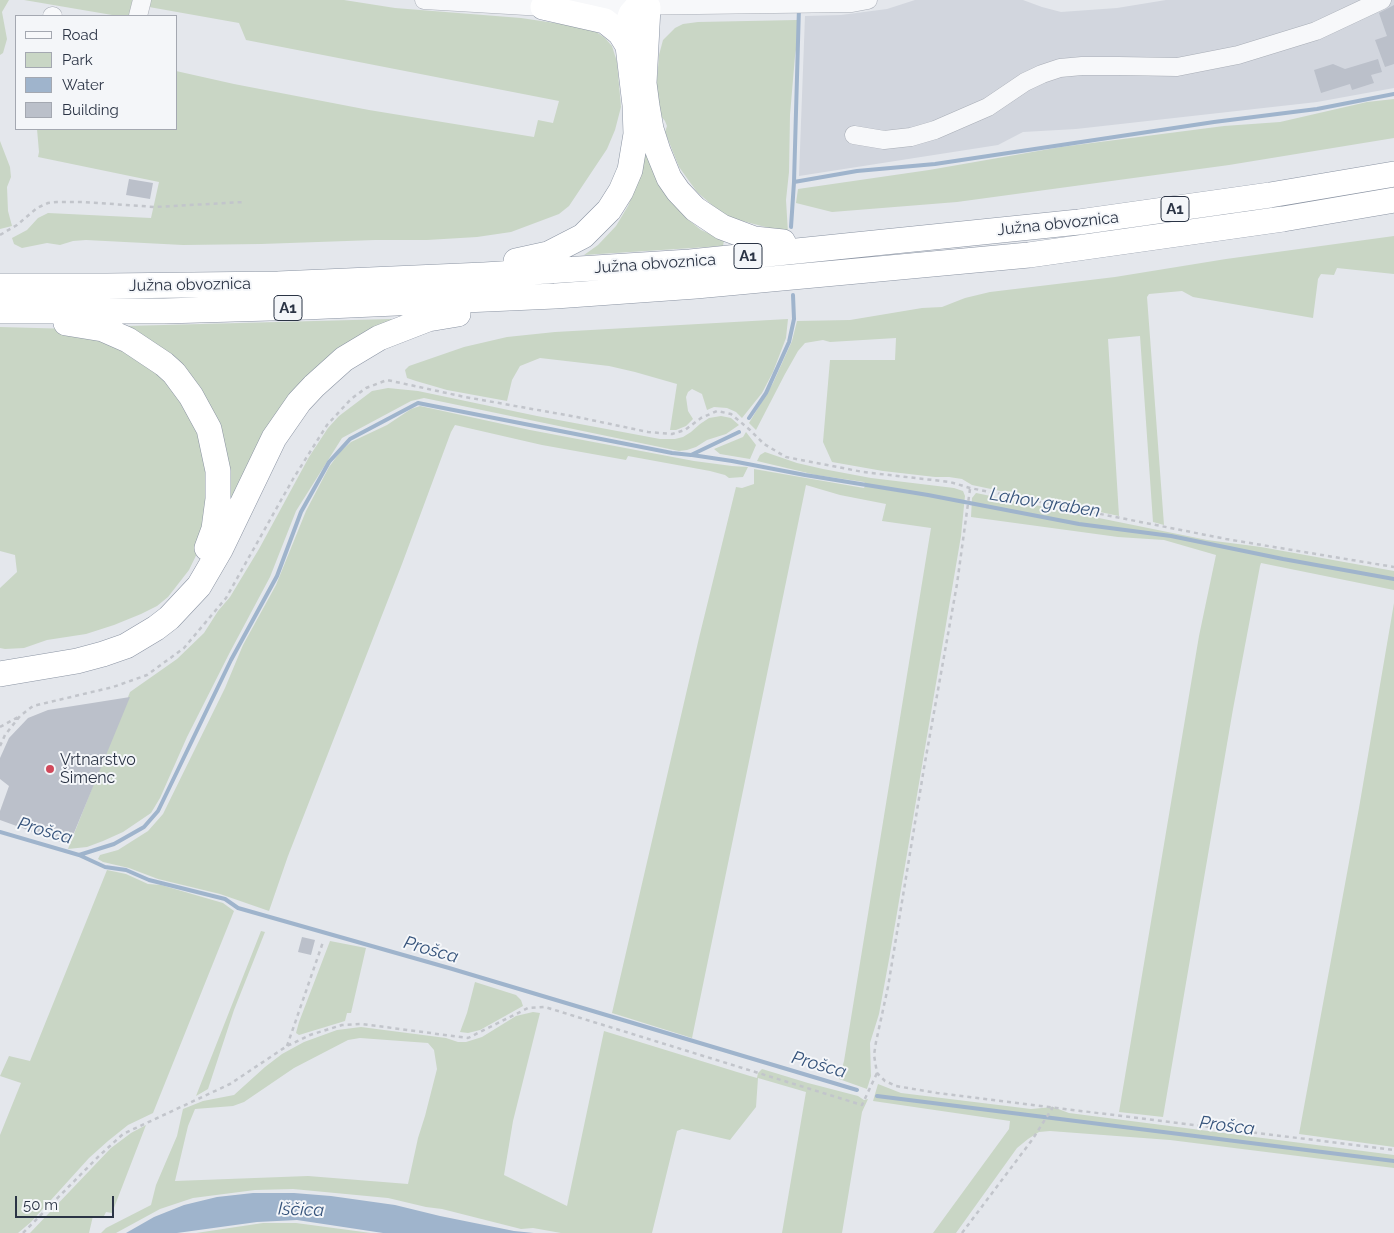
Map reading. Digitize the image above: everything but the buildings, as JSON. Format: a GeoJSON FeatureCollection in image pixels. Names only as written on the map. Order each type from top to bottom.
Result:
{"type":"FeatureCollection","features":[{"type":"Feature","properties":{"kind":"highway"},"geometry":{"type":"LineString","coordinates":[[543,7],[605,21],[620,33],[628,46]]}},
{"type":"Feature","properties":{"kind":"highway"},"geometry":{"type":"LineString","coordinates":[[415,278],[464,265],[522,261],[536,258],[573,243],[601,219],[616,201],[626,181],[633,157],[636,134],[636,105],[626,29],[627,21],[643,7]]}},
{"type":"Feature","properties":{"kind":"highway"},"geometry":{"type":"LineString","coordinates":[[643,7],[644,83],[651,129],[658,151],[669,178],[678,191],[695,209],[722,227],[754,239],[778,242],[826,239],[1022,219],[1079,222]]}},
{"type":"Feature","properties":{"kind":"highway","name":"Južna obvoznica"},"geometry":{"type":"LineString","coordinates":[[0,286],[184,286],[415,278],[690,262],[1079,222],[1270,195],[1394,174]]}},
{"type":"Feature","properties":{"kind":"highway","name":"Južna obvoznica"},"geometry":{"type":"LineString","coordinates":[[11,311],[235,310],[555,296],[706,285],[1029,255],[1273,220],[1394,200]]}},
{"type":"Feature","properties":{"kind":"highway"},"geometry":{"type":"LineString","coordinates":[[0,674],[77,661],[103,654],[126,646],[141,638],[169,618],[198,586],[210,568],[255,475],[274,438],[287,418],[314,386],[344,359],[379,338],[428,319],[464,313],[523,309],[555,296]]}},
{"type":"Feature","properties":{"kind":"highway"},"geometry":{"type":"LineString","coordinates":[[0,656],[71,650],[104,643],[136,629],[151,619],[180,592],[197,569],[214,529],[218,499],[218,470],[209,429],[191,396],[174,374],[142,348],[116,334],[90,326],[36,322],[11,311]]}},
{"type":"Feature","properties":{"kind":"street"},"geometry":{"type":"LineString","coordinates":[[138,15],[142,0]]}},
{"type":"Feature","properties":{"kind":"street"},"geometry":{"type":"LineString","coordinates":[[424,0],[543,7],[643,7],[852,2],[868,0]]}},
{"type":"Feature","properties":{"kind":"street"},"geometry":{"type":"LineString","coordinates":[[854,135],[884,140],[911,137],[935,130],[988,107],[1025,82],[1060,68],[1082,66],[1177,67],[1238,55],[1316,31],[1382,0]]}},
{"type":"Feature","properties":{"kind":"path"},"geometry":{"type":"LineString","coordinates":[[0,235],[17,225],[37,208],[48,203],[84,202],[155,207],[244,202]]}},
{"type":"Feature","properties":{"kind":"path"},"geometry":{"type":"LineString","coordinates":[[0,727],[20,716],[32,706],[113,687],[147,675],[184,648],[226,598],[293,479],[327,425],[351,399],[366,388],[387,380],[648,432],[672,434],[685,430],[702,418],[717,411],[731,414],[764,444],[786,457],[863,472],[950,482],[970,488],[1226,539],[1394,567]]}},
{"type":"Feature","properties":{"kind":"path"},"geometry":{"type":"LineString","coordinates":[[23,1233],[98,1156],[123,1134],[161,1114],[182,1107],[230,1084],[286,1046],[310,1035],[342,1025],[362,1024],[468,1038],[528,1008],[545,1007],[862,1105],[877,1074],[875,1064],[876,1042],[888,987],[968,513],[970,488]]}},
{"type":"Feature","properties":{"kind":"path"},"geometry":{"type":"LineString","coordinates":[[0,746],[5,735],[20,716]]}},
{"type":"Feature","properties":{"kind":"path"},"geometry":{"type":"LineString","coordinates":[[286,1046],[323,942]]}},
{"type":"Feature","properties":{"kind":"path"},"geometry":{"type":"LineString","coordinates":[[877,1074],[885,1081],[896,1086],[937,1093],[1394,1150]]}},
{"type":"Feature","properties":{"kind":"path"},"geometry":{"type":"LineString","coordinates":[[962,1233],[1045,1121],[1053,1107]]}},
{"type":"Feature","properties":{"kind":"shaded area"},"geometry":{"type":"Polygon","coordinates":[[[915,0],[1023,0],[1061,12],[1117,8],[1166,0],[1394,0],[1394,88],[1317,102],[1076,129],[1023,132],[998,145],[799,176],[805,16],[841,15],[887,9],[915,0]]]}},
{"type":"Feature","properties":{"kind":"green space"},"geometry":{"type":"Polygon","coordinates":[[[0,0],[9,0],[2,12],[7,39],[3,53],[0,55],[0,0]]]}},
{"type":"Feature","properties":{"kind":"green space"},"geometry":{"type":"Polygon","coordinates":[[[24,0],[138,0],[135,15],[112,15],[24,0]]]}},
{"type":"Feature","properties":{"kind":"green space"},"geometry":{"type":"Polygon","coordinates":[[[147,0],[344,0],[395,8],[521,18],[575,26],[595,31],[612,46],[617,62],[621,107],[615,130],[607,149],[569,206],[559,214],[511,232],[477,237],[427,240],[183,245],[86,240],[60,245],[47,243],[22,248],[14,244],[12,238],[27,230],[38,218],[48,213],[151,218],[159,182],[38,157],[37,130],[178,130],[178,71],[369,110],[534,137],[538,120],[553,123],[559,101],[246,40],[239,23],[149,7],[147,0]]]}},
{"type":"Feature","properties":{"kind":"green space"},"geometry":{"type":"Polygon","coordinates":[[[797,20],[798,38],[790,115],[789,172],[786,200],[788,233],[735,219],[719,211],[697,192],[679,167],[665,132],[667,126],[660,115],[656,93],[659,55],[663,40],[675,28],[683,24],[698,22],[797,20]]]}},
{"type":"Feature","properties":{"kind":"green space"},"geometry":{"type":"Polygon","coordinates":[[[1394,99],[1394,138],[1229,165],[957,202],[832,212],[796,203],[798,189],[929,170],[1061,147],[1224,126],[1280,122],[1367,102],[1394,99]]]}},
{"type":"Feature","properties":{"kind":"green space"},"geometry":{"type":"Polygon","coordinates":[[[0,141],[10,167],[11,177],[7,187],[8,211],[12,226],[0,229],[0,141]]]}},
{"type":"Feature","properties":{"kind":"green space"},"geometry":{"type":"Polygon","coordinates":[[[643,146],[670,199],[685,217],[701,230],[724,240],[723,246],[584,255],[598,245],[616,226],[628,206],[637,185],[643,146]]]}},
{"type":"Feature","properties":{"kind":"green space"},"geometry":{"type":"Polygon","coordinates":[[[1394,236],[1394,274],[1337,268],[1334,275],[1321,274],[1318,279],[1313,318],[1193,297],[1182,291],[1149,294],[1147,297],[1164,525],[1153,522],[1140,336],[1108,339],[1119,516],[972,485],[962,479],[883,471],[832,462],[823,442],[830,360],[895,360],[896,338],[830,342],[823,340],[805,343],[798,351],[785,374],[756,430],[749,423],[773,383],[792,341],[797,321],[850,320],[922,308],[942,307],[965,298],[990,292],[1115,277],[1226,259],[1394,236]]]}},
{"type":"Feature","properties":{"kind":"green space"},"geometry":{"type":"Polygon","coordinates":[[[391,319],[394,321],[348,349],[227,523],[219,449],[126,326],[391,319]]]}},
{"type":"Feature","properties":{"kind":"green space"},"geometry":{"type":"Polygon","coordinates":[[[788,319],[786,338],[773,372],[762,393],[742,418],[736,412],[727,408],[714,407],[707,410],[702,394],[692,389],[686,397],[688,411],[693,419],[686,426],[676,430],[670,430],[677,384],[609,366],[540,358],[520,366],[512,380],[507,401],[447,390],[416,381],[407,378],[405,370],[409,366],[464,347],[507,337],[555,332],[788,319]]]}},
{"type":"Feature","properties":{"kind":"green space"},"geometry":{"type":"Polygon","coordinates":[[[0,327],[73,329],[97,335],[162,371],[207,445],[207,533],[189,570],[168,597],[157,606],[141,614],[86,634],[47,640],[24,648],[5,649],[0,648],[0,588],[17,572],[15,555],[0,551],[0,327]]]}},
{"type":"Feature","properties":{"kind":"green space"},"geometry":{"type":"Polygon","coordinates":[[[388,388],[418,391],[660,439],[683,437],[709,418],[721,416],[731,418],[739,425],[726,434],[707,440],[696,447],[679,451],[424,398],[411,401],[342,438],[296,511],[270,577],[187,737],[160,798],[151,813],[123,832],[103,841],[87,847],[68,849],[130,692],[177,659],[204,633],[218,611],[230,597],[259,549],[309,457],[328,428],[339,416],[372,391],[388,388]]]}},
{"type":"Feature","properties":{"kind":"green space"},"geometry":{"type":"Polygon","coordinates":[[[420,406],[530,430],[694,461],[748,467],[743,477],[729,478],[710,471],[628,456],[626,460],[542,445],[455,425],[288,856],[269,911],[220,894],[158,879],[98,859],[100,855],[118,850],[148,831],[163,814],[225,688],[243,645],[276,585],[306,511],[329,467],[340,452],[351,442],[387,425],[411,409],[420,406]]]}},
{"type":"Feature","properties":{"kind":"green space"},"geometry":{"type":"Polygon","coordinates":[[[746,432],[756,445],[750,459],[720,454],[714,449],[743,437],[746,432]]]}},
{"type":"Feature","properties":{"kind":"green space"},"geometry":{"type":"Polygon","coordinates":[[[765,452],[797,463],[823,469],[871,478],[954,488],[963,491],[965,496],[961,536],[890,954],[879,1014],[870,1043],[871,1076],[867,1089],[839,1079],[844,1061],[931,528],[882,521],[886,504],[840,495],[806,485],[692,1038],[612,1013],[736,487],[742,488],[754,484],[754,469],[864,488],[866,484],[864,482],[816,475],[757,461],[760,455],[765,452]]]}},
{"type":"Feature","properties":{"kind":"green space"},"geometry":{"type":"Polygon","coordinates":[[[976,493],[1207,540],[1261,547],[1394,571],[1394,590],[1261,563],[1233,709],[1163,1117],[1119,1112],[1199,636],[1216,555],[1164,540],[1118,537],[971,517],[972,498],[976,493]]]}},
{"type":"Feature","properties":{"kind":"green space"},"geometry":{"type":"Polygon","coordinates":[[[1394,603],[1394,1147],[1299,1134],[1359,808],[1394,603]]]}},
{"type":"Feature","properties":{"kind":"green space"},"geometry":{"type":"Polygon","coordinates":[[[107,870],[126,874],[148,884],[161,885],[223,903],[234,911],[153,1113],[128,1125],[108,1141],[89,1158],[31,1222],[18,1233],[0,1233],[0,1135],[21,1083],[0,1076],[9,1056],[30,1061],[107,870]]]}},
{"type":"Feature","properties":{"kind":"green space"},"geometry":{"type":"Polygon","coordinates":[[[261,931],[265,932],[234,1010],[208,1089],[196,1096],[261,931]]]}},
{"type":"Feature","properties":{"kind":"green space"},"geometry":{"type":"Polygon","coordinates":[[[330,941],[366,948],[351,1013],[347,1013],[345,1021],[299,1035],[296,1033],[299,1022],[330,941]]]}},
{"type":"Feature","properties":{"kind":"green space"},"geometry":{"type":"Polygon","coordinates":[[[475,982],[516,995],[521,1000],[523,1006],[480,1030],[468,1033],[460,1032],[475,982]]]}},
{"type":"Feature","properties":{"kind":"green space"},"geometry":{"type":"Polygon","coordinates":[[[533,1012],[540,1013],[513,1121],[504,1175],[567,1206],[604,1031],[757,1078],[758,1073],[762,1069],[858,1096],[864,1100],[868,1099],[862,1112],[842,1233],[782,1233],[806,1092],[758,1078],[756,1107],[730,1140],[682,1129],[677,1131],[652,1233],[561,1233],[533,1228],[521,1229],[442,1209],[388,1198],[293,1189],[255,1190],[193,1198],[160,1209],[116,1233],[101,1233],[106,1228],[151,1205],[156,1185],[177,1136],[183,1109],[203,1101],[234,1095],[282,1054],[304,1042],[337,1030],[361,1027],[466,1042],[482,1037],[516,1016],[533,1012]],[[360,1038],[348,1040],[294,1068],[244,1102],[233,1106],[195,1109],[188,1126],[175,1181],[308,1176],[408,1184],[418,1138],[437,1069],[434,1050],[428,1043],[360,1038]]]}},
{"type":"Feature","properties":{"kind":"green space"},"geometry":{"type":"Polygon","coordinates":[[[878,1084],[901,1093],[1031,1109],[1053,1107],[1069,1113],[1394,1155],[1394,1168],[1170,1140],[1050,1131],[1039,1132],[1017,1148],[956,1233],[933,1233],[1009,1129],[1010,1121],[873,1101],[878,1084]]]}},
{"type":"Feature","properties":{"kind":"green space"},"geometry":{"type":"Polygon","coordinates":[[[146,1125],[112,1213],[106,1212],[103,1218],[93,1216],[89,1233],[30,1233],[111,1148],[131,1133],[146,1125]]]}},
{"type":"Feature","properties":{"kind":"green space"},"geometry":{"type":"Polygon","coordinates":[[[263,1223],[296,1223],[371,1233],[196,1233],[263,1223]]]}},
{"type":"Feature","properties":{"kind":"water","name":"Iščica"},"geometry":{"type":"Polygon","coordinates":[[[253,1193],[294,1193],[331,1196],[395,1205],[514,1231],[534,1233],[383,1233],[297,1220],[257,1222],[177,1233],[126,1233],[154,1217],[184,1205],[217,1197],[253,1193]]]}},
{"type":"Feature","properties":{"kind":"waterway"},"geometry":{"type":"LineString","coordinates":[[791,227],[799,7]]}},
{"type":"Feature","properties":{"kind":"waterway"},"geometry":{"type":"LineString","coordinates":[[794,182],[857,171],[935,164],[1214,122],[1317,109],[1394,94]]}},
{"type":"Feature","properties":{"kind":"waterway"},"geometry":{"type":"LineString","coordinates":[[749,418],[766,393],[789,342],[794,319],[793,295]]}},
{"type":"Feature","properties":{"kind":"waterway"},"geometry":{"type":"LineString","coordinates":[[79,855],[114,844],[144,827],[158,811],[231,660],[277,576],[301,512],[329,462],[350,439],[418,403],[672,453],[691,455],[739,432]]}},
{"type":"Feature","properties":{"kind":"waterway","name":"Lahov graben"},"geometry":{"type":"LineString","coordinates":[[692,455],[928,495],[1079,524],[1171,536],[1394,579]]}},
{"type":"Feature","properties":{"kind":"waterway","name":"Prošca"},"geometry":{"type":"LineString","coordinates":[[0,832],[79,855],[105,867],[126,870],[149,880],[225,899],[238,908],[449,968],[857,1090]]}},
{"type":"Feature","properties":{"kind":"waterway","name":"Prošca"},"geometry":{"type":"LineString","coordinates":[[877,1096],[1394,1161]]}},
{"type":"Feature","properties":{"kind":"place","name":"Vrtnarstvo Šimenc"},"geometry":{"type":"Point","coordinates":[50,769]}}]}
